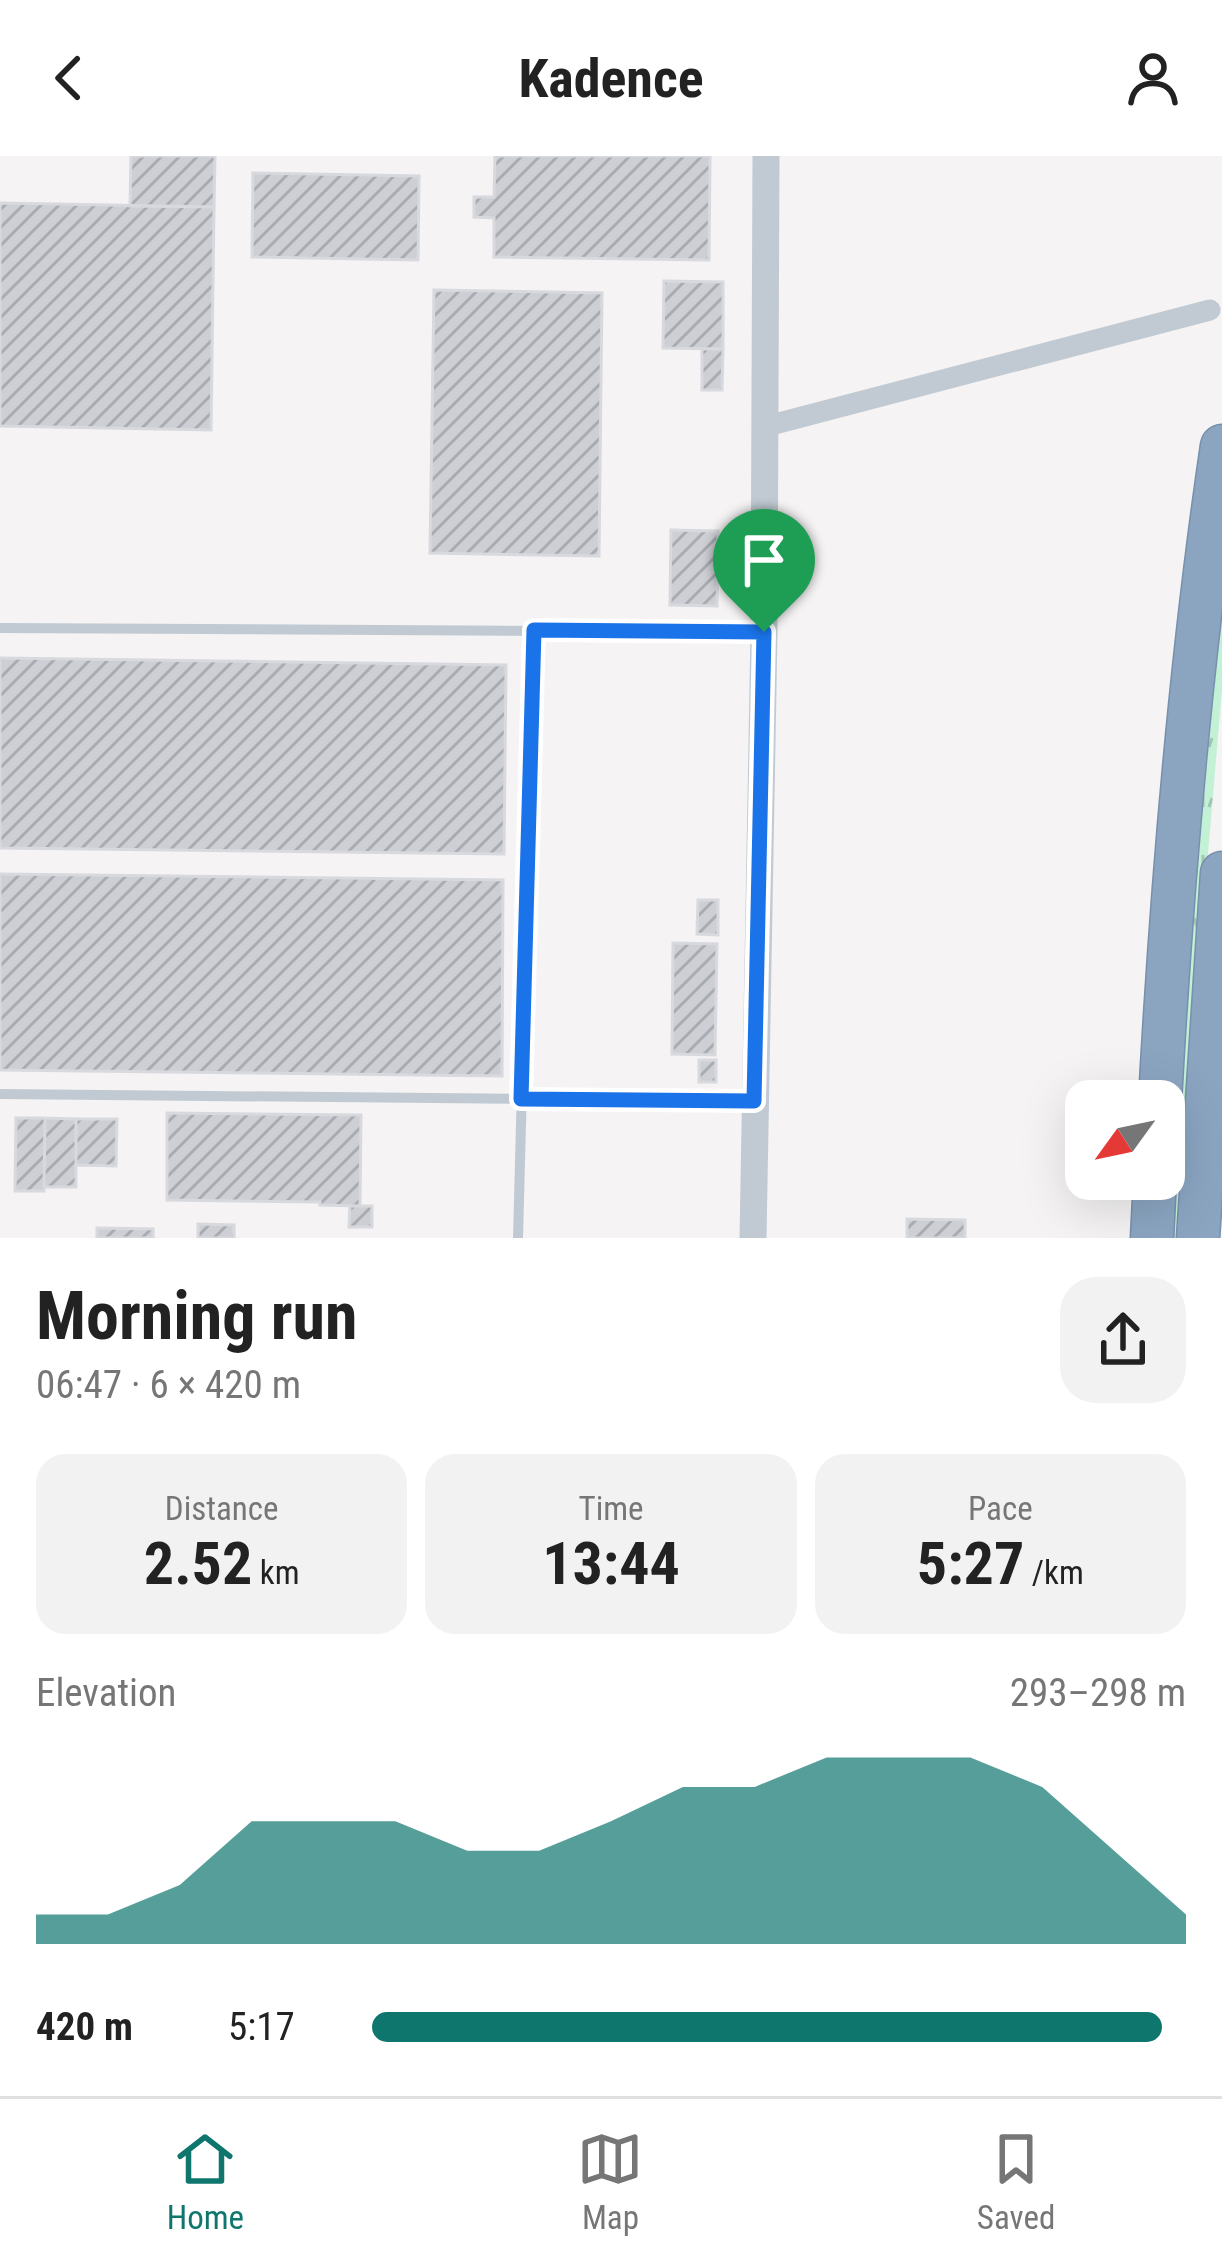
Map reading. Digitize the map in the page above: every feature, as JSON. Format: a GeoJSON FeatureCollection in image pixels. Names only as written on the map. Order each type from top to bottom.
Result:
{"type":"FeatureCollection","features":[{"type":"Feature","properties":{"kind":"highway"},"geometry":{"type":"LineString","coordinates":[[1161,1080],[1171,904],[1222,446]]}},
{"type":"Feature","properties":{"kind":"highway"},"geometry":{"type":"LineString","coordinates":[[1198,1238],[1222,873]]}},
{"type":"Feature","properties":{"kind":"highway"},"geometry":{"type":"LineString","coordinates":[[1152,1238],[1155,1200]]}},
{"type":"Feature","properties":{"kind":"street"},"geometry":{"type":"LineString","coordinates":[[753,1238],[764,632],[766,156]]}},
{"type":"Feature","properties":{"kind":"street"},"geometry":{"type":"LineString","coordinates":[[763,427],[1210,310]]}},
{"type":"Feature","properties":{"kind":"lane"},"geometry":{"type":"LineString","coordinates":[[0,628],[764,632]]}},
{"type":"Feature","properties":{"kind":"lane"},"geometry":{"type":"LineString","coordinates":[[518,1238],[534,630]]}},
{"type":"Feature","properties":{"kind":"lane"},"geometry":{"type":"LineString","coordinates":[[0,1094],[754,1101]]}},
{"type":"Feature","properties":{"kind":"green space"},"geometry":{"type":"Polygon","coordinates":[[[1222,554],[1222,689],[1185,1126],[1185,1080],[1176,1080],[1186,913],[1222,554]]]}},
{"type":"Feature","properties":{"kind":"green space"},"geometry":{"type":"Polygon","coordinates":[[[1169,1200],[1182,1200],[1180,1238],[1167,1238],[1169,1200]]]}},
{"type":"Feature","properties":{"kind":"building"},"geometry":{"type":"Polygon","coordinates":[[[131,156],[215,156],[214,207],[130,206],[131,156]]]}},
{"type":"Feature","properties":{"kind":"building"},"geometry":{"type":"Polygon","coordinates":[[[495,156],[710,156],[709,260],[494,257],[494,218],[474,217],[474,197],[494,197],[495,156]]]}},
{"type":"Feature","properties":{"kind":"building"},"geometry":{"type":"Polygon","coordinates":[[[253,173],[419,176],[418,260],[252,257],[253,173]]]}},
{"type":"Feature","properties":{"kind":"building"},"geometry":{"type":"Polygon","coordinates":[[[0,203],[214,207],[211,430],[0,426],[0,203]]]}},
{"type":"Feature","properties":{"kind":"building"},"geometry":{"type":"Polygon","coordinates":[[[664,281],[723,282],[723,349],[663,348],[664,281]]]}},
{"type":"Feature","properties":{"kind":"building"},"geometry":{"type":"Polygon","coordinates":[[[434,290],[602,293],[599,556],[430,553],[434,290]]]}},
{"type":"Feature","properties":{"kind":"building"},"geometry":{"type":"Polygon","coordinates":[[[702,349],[723,349],[722,390],[702,390],[702,349]]]}},
{"type":"Feature","properties":{"kind":"building"},"geometry":{"type":"Polygon","coordinates":[[[671,530],[718,531],[717,606],[670,605],[671,530]]]}},
{"type":"Feature","properties":{"kind":"building"},"geometry":{"type":"Polygon","coordinates":[[[0,658],[506,665],[504,854],[0,848],[0,658]]]}},
{"type":"Feature","properties":{"kind":"building"},"geometry":{"type":"Polygon","coordinates":[[[0,874],[503,880],[502,1076],[0,1070],[0,874]]]}},
{"type":"Feature","properties":{"kind":"building"},"geometry":{"type":"Polygon","coordinates":[[[698,900],[718,900],[718,935],[697,934],[698,900]]]}},
{"type":"Feature","properties":{"kind":"building"},"geometry":{"type":"Polygon","coordinates":[[[673,943],[717,944],[715,1055],[672,1054],[673,943]]]}},
{"type":"Feature","properties":{"kind":"building"},"geometry":{"type":"Polygon","coordinates":[[[699,1060],[716,1060],[716,1082],[699,1082],[699,1060]]]}},
{"type":"Feature","properties":{"kind":"building"},"geometry":{"type":"Polygon","coordinates":[[[167,1113],[361,1115],[360,1206],[167,1200],[167,1113]]]}},
{"type":"Feature","properties":{"kind":"building"},"geometry":{"type":"Polygon","coordinates":[[[16,1118],[45,1118],[44,1191],[15,1191],[16,1118]]]}},
{"type":"Feature","properties":{"kind":"building"},"geometry":{"type":"Polygon","coordinates":[[[45,1118],[76,1119],[76,1187],[44,1187],[45,1118]]]}},
{"type":"Feature","properties":{"kind":"building"},"geometry":{"type":"Polygon","coordinates":[[[76,1119],[117,1119],[116,1166],[76,1165],[76,1119]]]}},
{"type":"Feature","properties":{"kind":"building"},"geometry":{"type":"Polygon","coordinates":[[[350,1206],[372,1206],[372,1227],[349,1227],[350,1206]]]}},
{"type":"Feature","properties":{"kind":"building"},"geometry":{"type":"Polygon","coordinates":[[[907,1219],[965,1220],[965,1238],[907,1238],[907,1219]]]}},
{"type":"Feature","properties":{"kind":"building"},"geometry":{"type":"Polygon","coordinates":[[[198,1224],[234,1225],[234,1238],[198,1238],[198,1224]]]}},
{"type":"Feature","properties":{"kind":"building"},"geometry":{"type":"Polygon","coordinates":[[[97,1228],[153,1229],[153,1238],[97,1238],[97,1228]]]}},
{"type":"Feature","properties":{"kind":"route"},"geometry":{"type":"LineString","coordinates":[[534,630],[764,632],[754,1101],[521,1099],[534,630]]}}]}
